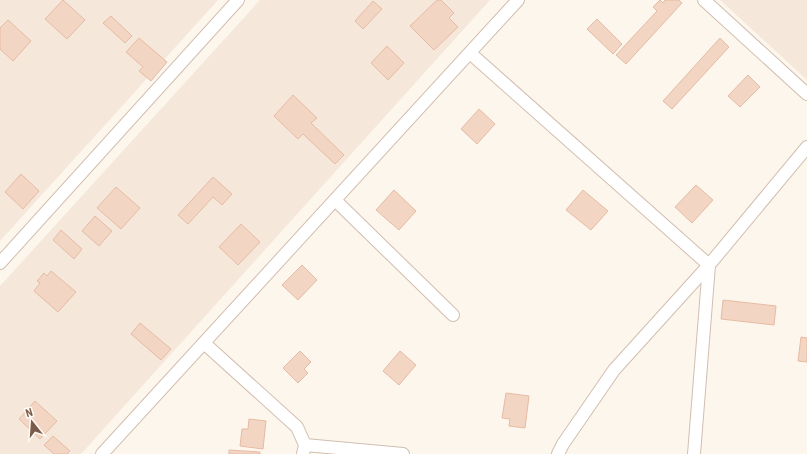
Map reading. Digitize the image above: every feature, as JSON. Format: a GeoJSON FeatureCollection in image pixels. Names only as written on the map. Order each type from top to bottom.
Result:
{"type":"FeatureCollection","features":[{"type":"Feature","properties":{"kind":"street"},"geometry":{"type":"LineString","coordinates":[[0,263],[238,0]]}},
{"type":"Feature","properties":{"kind":"street"},"geometry":{"type":"LineString","coordinates":[[102,454],[518,0]]}},
{"type":"Feature","properties":{"kind":"street"},"geometry":{"type":"LineString","coordinates":[[704,0],[807,94]]}},
{"type":"Feature","properties":{"kind":"street"},"geometry":{"type":"LineString","coordinates":[[470,53],[709,265]]}},
{"type":"Feature","properties":{"kind":"street"},"geometry":{"type":"LineString","coordinates":[[558,454],[563,444],[614,370],[709,265],[807,147]]}},
{"type":"Feature","properties":{"kind":"street"},"geometry":{"type":"LineString","coordinates":[[335,200],[453,315]]}},
{"type":"Feature","properties":{"kind":"street"},"geometry":{"type":"LineString","coordinates":[[694,454],[709,265]]}},
{"type":"Feature","properties":{"kind":"street"},"geometry":{"type":"LineString","coordinates":[[204,343],[297,427],[304,450],[402,454]]}},
{"type":"Feature","properties":{"kind":"shaded area"},"geometry":{"type":"Polygon","coordinates":[[[0,0],[218,0],[0,241],[0,0]]]}},
{"type":"Feature","properties":{"kind":"shaded area"},"geometry":{"type":"Polygon","coordinates":[[[260,0],[490,0],[81,454],[0,454],[0,286],[260,0]]]}},
{"type":"Feature","properties":{"kind":"shaded area"},"geometry":{"type":"Polygon","coordinates":[[[720,0],[807,0],[807,80],[720,0]]]}},
{"type":"Feature","properties":{"kind":"building"},"geometry":{"type":"Polygon","coordinates":[[[63,0],[85,20],[67,39],[45,19],[63,0]]]}},
{"type":"Feature","properties":{"kind":"building"},"geometry":{"type":"Polygon","coordinates":[[[437,0],[441,0],[454,13],[449,18],[458,27],[434,50],[410,26],[437,0]]]}},
{"type":"Feature","properties":{"kind":"building"},"geometry":{"type":"Polygon","coordinates":[[[660,0],[663,3],[665,0],[679,0],[682,3],[626,64],[616,55],[657,11],[653,7],[660,0]]]}},
{"type":"Feature","properties":{"kind":"building"},"geometry":{"type":"Polygon","coordinates":[[[373,1],[382,9],[363,29],[355,21],[373,1]]]}},
{"type":"Feature","properties":{"kind":"building"},"geometry":{"type":"Polygon","coordinates":[[[111,16],[132,36],[125,43],[103,23],[111,16]]]}},
{"type":"Feature","properties":{"kind":"building"},"geometry":{"type":"Polygon","coordinates":[[[597,19],[622,44],[613,54],[587,29],[597,19]]]}},
{"type":"Feature","properties":{"kind":"building"},"geometry":{"type":"Polygon","coordinates":[[[8,20],[31,41],[13,61],[0,49],[0,28],[8,20]]]}},
{"type":"Feature","properties":{"kind":"building"},"geometry":{"type":"Polygon","coordinates":[[[139,38],[167,62],[151,81],[139,71],[143,67],[126,52],[139,38]]]}},
{"type":"Feature","properties":{"kind":"building"},"geometry":{"type":"Polygon","coordinates":[[[720,38],[729,47],[672,109],[663,101],[720,38]]]}},
{"type":"Feature","properties":{"kind":"building"},"geometry":{"type":"Polygon","coordinates":[[[387,46],[404,63],[388,80],[371,63],[387,46]]]}},
{"type":"Feature","properties":{"kind":"building"},"geometry":{"type":"Polygon","coordinates":[[[748,75],[760,87],[740,107],[728,96],[748,75]]]}},
{"type":"Feature","properties":{"kind":"building"},"geometry":{"type":"Polygon","coordinates":[[[293,95],[317,118],[311,123],[344,155],[335,164],[303,134],[298,139],[274,116],[293,95]]]}},
{"type":"Feature","properties":{"kind":"building"},"geometry":{"type":"Polygon","coordinates":[[[479,109],[495,124],[477,144],[461,129],[479,109]]]}},
{"type":"Feature","properties":{"kind":"building"},"geometry":{"type":"Polygon","coordinates":[[[21,174],[39,191],[23,209],[5,192],[21,174]]]}},
{"type":"Feature","properties":{"kind":"building"},"geometry":{"type":"Polygon","coordinates":[[[213,177],[232,194],[222,205],[213,197],[188,224],[178,215],[213,177]]]}},
{"type":"Feature","properties":{"kind":"building"},"geometry":{"type":"Polygon","coordinates":[[[696,185],[713,200],[692,223],[675,207],[696,185]]]}},
{"type":"Feature","properties":{"kind":"building"},"geometry":{"type":"Polygon","coordinates":[[[116,187],[140,208],[121,229],[97,208],[116,187]]]}},
{"type":"Feature","properties":{"kind":"building"},"geometry":{"type":"Polygon","coordinates":[[[394,190],[416,211],[399,230],[376,210],[394,190]]]}},
{"type":"Feature","properties":{"kind":"building"},"geometry":{"type":"Polygon","coordinates":[[[583,190],[608,211],[591,230],[566,210],[583,190]]]}},
{"type":"Feature","properties":{"kind":"building"},"geometry":{"type":"Polygon","coordinates":[[[95,216],[112,231],[99,246],[82,231],[95,216]]]}},
{"type":"Feature","properties":{"kind":"building"},"geometry":{"type":"Polygon","coordinates":[[[241,224],[260,242],[238,265],[219,247],[241,224]]]}},
{"type":"Feature","properties":{"kind":"building"},"geometry":{"type":"Polygon","coordinates":[[[61,230],[82,249],[74,259],[53,240],[61,230]]]}},
{"type":"Feature","properties":{"kind":"building"},"geometry":{"type":"Polygon","coordinates":[[[302,265],[317,280],[298,300],[282,285],[302,265]]]}},
{"type":"Feature","properties":{"kind":"building"},"geometry":{"type":"Polygon","coordinates":[[[51,271],[76,292],[58,312],[34,291],[40,283],[37,281],[44,273],[47,276],[51,271]]]}},
{"type":"Feature","properties":{"kind":"building"},"geometry":{"type":"Polygon","coordinates":[[[723,300],[776,306],[774,325],[721,319],[723,300]]]}},
{"type":"Feature","properties":{"kind":"building"},"geometry":{"type":"Polygon","coordinates":[[[140,323],[171,349],[161,360],[131,334],[140,323]]]}},
{"type":"Feature","properties":{"kind":"building"},"geometry":{"type":"Polygon","coordinates":[[[801,337],[807,338],[807,362],[798,361],[801,337]]]}},
{"type":"Feature","properties":{"kind":"building"},"geometry":{"type":"Polygon","coordinates":[[[300,351],[311,362],[304,369],[308,373],[298,383],[283,368],[300,351]]]}},
{"type":"Feature","properties":{"kind":"building"},"geometry":{"type":"Polygon","coordinates":[[[400,351],[416,365],[399,385],[383,371],[400,351]]]}},
{"type":"Feature","properties":{"kind":"building"},"geometry":{"type":"Polygon","coordinates":[[[506,393],[529,396],[525,428],[509,426],[510,419],[502,418],[506,393]]]}},
{"type":"Feature","properties":{"kind":"building"},"geometry":{"type":"Polygon","coordinates":[[[35,401],[57,421],[40,439],[19,419],[35,401]]]}},
{"type":"Feature","properties":{"kind":"building"},"geometry":{"type":"Polygon","coordinates":[[[249,419],[266,421],[263,449],[240,446],[242,429],[248,429],[249,419]]]}},
{"type":"Feature","properties":{"kind":"building"},"geometry":{"type":"Polygon","coordinates":[[[53,436],[70,451],[67,454],[54,454],[44,445],[53,436]]]}},
{"type":"Feature","properties":{"kind":"building"},"geometry":{"type":"Polygon","coordinates":[[[229,450],[260,452],[260,454],[229,454],[229,450]]]}}]}
